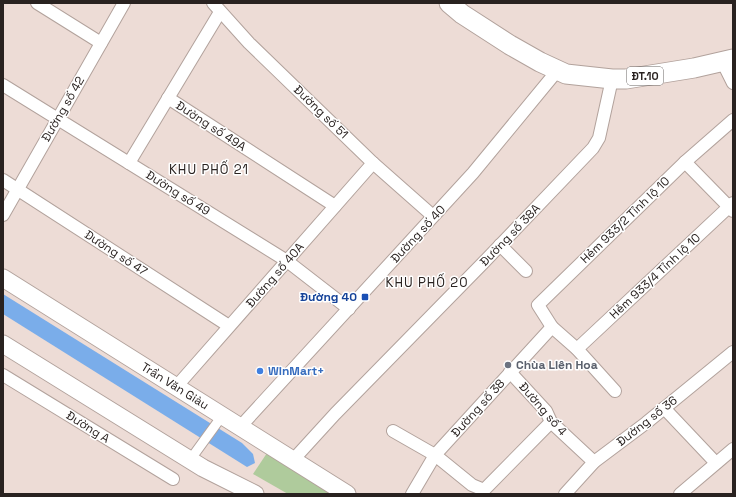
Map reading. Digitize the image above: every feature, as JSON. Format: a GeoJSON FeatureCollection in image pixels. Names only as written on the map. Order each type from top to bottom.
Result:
{"type":"FeatureCollection","features":[{"type":"Feature","properties":{"kind":"main road","name":"ĐT.10"},"geometry":{"type":"LineString","coordinates":[[449,3],[462,14],[510,45],[557,71],[573,76],[626,79],[694,68],[727,60]]}},
{"type":"Feature","properties":{"kind":"main road","name":"Trần Văn Giàu"},"geometry":{"type":"LineString","coordinates":[[3,278],[176,387],[220,419],[240,427],[347,494]]}},
{"type":"Feature","properties":{"kind":"main road"},"geometry":{"type":"LineString","coordinates":[[3,344],[194,455],[254,494]]}},
{"type":"Feature","properties":{"kind":"street"},"geometry":{"type":"LineString","coordinates":[[37,3],[101,43]]}},
{"type":"Feature","properties":{"kind":"street","name":"Đường số 42"},"geometry":{"type":"LineString","coordinates":[[3,215],[124,3]]}},
{"type":"Feature","properties":{"kind":"street"},"geometry":{"type":"LineString","coordinates":[[129,163],[168,98],[217,7]]}},
{"type":"Feature","properties":{"kind":"street","name":"Đường số 51"},"geometry":{"type":"LineString","coordinates":[[217,7],[249,43],[373,163],[433,216]]}},
{"type":"Feature","properties":{"kind":"street"},"geometry":{"type":"LineString","coordinates":[[727,60],[733,83]]}},
{"type":"Feature","properties":{"kind":"street","name":"Đường số 40"},"geometry":{"type":"LineString","coordinates":[[240,427],[473,173],[557,71]]}},
{"type":"Feature","properties":{"kind":"street","name":"Đường số 38A"},"geometry":{"type":"LineString","coordinates":[[293,460],[335,414],[597,143],[612,79]]}},
{"type":"Feature","properties":{"kind":"street","name":"Đường số 49"},"geometry":{"type":"LineString","coordinates":[[3,85],[287,261],[349,309]]}},
{"type":"Feature","properties":{"kind":"street","name":"Đường số 49A"},"geometry":{"type":"LineString","coordinates":[[168,98],[335,206]]}},
{"type":"Feature","properties":{"kind":"street","name":"Hẻm 933/2 Tỉnh lộ 10"},"geometry":{"type":"LineString","coordinates":[[552,327],[538,305],[685,162],[733,120]]}},
{"type":"Feature","properties":{"kind":"street"},"geometry":{"type":"LineString","coordinates":[[685,162],[732,207]]}},
{"type":"Feature","properties":{"kind":"street","name":"Đường số 40A"},"geometry":{"type":"LineString","coordinates":[[176,387],[373,163]]}},
{"type":"Feature","properties":{"kind":"street","name":"Đường số 47"},"geometry":{"type":"LineString","coordinates":[[3,180],[230,326]]}},
{"type":"Feature","properties":{"kind":"street","name":"Hẻm 933/4 Tỉnh lộ 10"},"geometry":{"type":"LineString","coordinates":[[577,349],[732,207]]}},
{"type":"Feature","properties":{"kind":"street"},"geometry":{"type":"LineString","coordinates":[[500,245],[526,271]]}},
{"type":"Feature","properties":{"kind":"street"},"geometry":{"type":"LineString","coordinates":[[552,327],[577,349],[615,391]]}},
{"type":"Feature","properties":{"kind":"street","name":"Đường số 38"},"geometry":{"type":"LineString","coordinates":[[412,494],[435,455],[552,327]]}},
{"type":"Feature","properties":{"kind":"street","name":"Đường số 36"},"geometry":{"type":"LineString","coordinates":[[565,494],[594,462],[733,352]]}},
{"type":"Feature","properties":{"kind":"street","name":"Đường số 4"},"geometry":{"type":"LineString","coordinates":[[510,372],[546,411],[551,422],[594,462]]}},
{"type":"Feature","properties":{"kind":"street","name":"Đường A"},"geometry":{"type":"LineString","coordinates":[[3,375],[173,479]]}},
{"type":"Feature","properties":{"kind":"street"},"geometry":{"type":"LineString","coordinates":[[664,408],[716,463]]}},
{"type":"Feature","properties":{"kind":"street"},"geometry":{"type":"LineString","coordinates":[[194,455],[220,419]]}},
{"type":"Feature","properties":{"kind":"street"},"geometry":{"type":"LineString","coordinates":[[393,431],[435,455],[472,485],[484,490],[551,422]]}},
{"type":"Feature","properties":{"kind":"street"},"geometry":{"type":"LineString","coordinates":[[680,494],[733,450]]}},
{"type":"Feature","properties":{"kind":"green space"},"geometry":{"type":"Polygon","coordinates":[[[267,453],[334,494],[288,494],[253,474],[267,453]]]}},
{"type":"Feature","properties":{"kind":"water"},"geometry":{"type":"Polygon","coordinates":[[[3,294],[242,443],[253,454],[255,463],[247,467],[3,314],[3,294]]]}},
{"type":"Feature","properties":{"kind":"place","name":"Đường 40"},"geometry":{"type":"Point","coordinates":[365,297]}},
{"type":"Feature","properties":{"kind":"place","name":"Chùa Liên Hoa"},"geometry":{"type":"Point","coordinates":[508,365]}},
{"type":"Feature","properties":{"kind":"place","name":"WinMart+"},"geometry":{"type":"Point","coordinates":[260,371]}},
{"type":"Feature","properties":{"kind":"district","name":"KHU PHỐ 21"},"geometry":{"type":"Point","coordinates":[209,169]}},
{"type":"Feature","properties":{"kind":"district","name":"KHU PHỐ 20"},"geometry":{"type":"Point","coordinates":[427,282]}}]}
